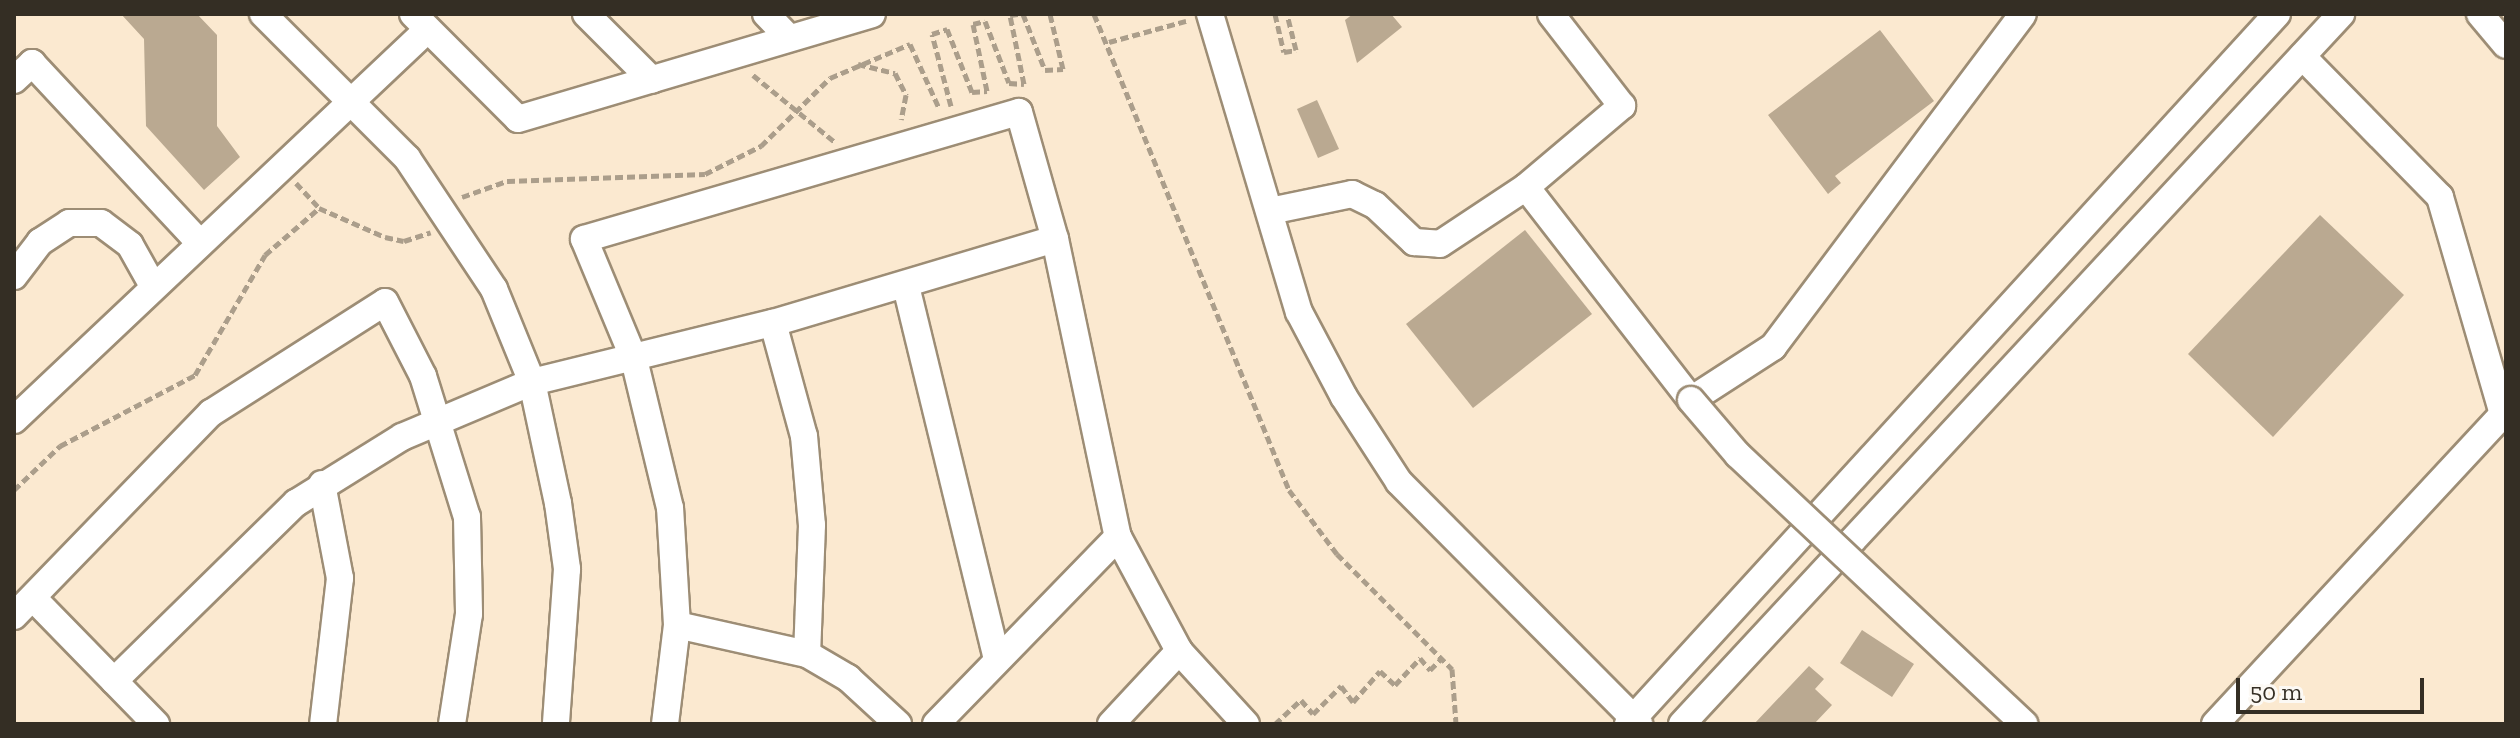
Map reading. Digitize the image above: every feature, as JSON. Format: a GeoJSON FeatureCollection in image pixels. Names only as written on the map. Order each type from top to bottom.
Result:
{"type":"FeatureCollection","features":[{"type":"Feature","properties":{"kind":"street"},"geometry":{"type":"LineString","coordinates":[[263,14],[353,103],[447,213],[494,289],[532,382],[567,569],[561,723]]}},
{"type":"Feature","properties":{"kind":"street"},"geometry":{"type":"LineString","coordinates":[[586,14],[652,80]]}},
{"type":"Feature","properties":{"kind":"street"},"geometry":{"type":"LineString","coordinates":[[766,14],[788,37]]}},
{"type":"Feature","properties":{"kind":"street"},"geometry":{"type":"LineString","coordinates":[[14,420],[199,242],[353,103],[420,21],[518,119],[872,14]]}},
{"type":"Feature","properties":{"kind":"street"},"geometry":{"type":"LineString","coordinates":[[1270,211],[1352,194],[1375,205],[1414,242],[1440,244],[1526,187],[1622,106],[1551,14]]}},
{"type":"Feature","properties":{"kind":"street"},"geometry":{"type":"LineString","coordinates":[[1691,400],[1773,347],[2023,14]]}},
{"type":"Feature","properties":{"kind":"street"},"geometry":{"type":"LineString","coordinates":[[1203,16],[1270,211],[1299,312],[1399,482],[1634,722],[2277,14]]}},
{"type":"Feature","properties":{"kind":"street"},"geometry":{"type":"LineString","coordinates":[[1682,724],[2341,14]]}},
{"type":"Feature","properties":{"kind":"street"},"geometry":{"type":"LineString","coordinates":[[2480,14],[2506,45]]}},
{"type":"Feature","properties":{"kind":"street"},"geometry":{"type":"LineString","coordinates":[[2215,724],[2503,414],[2440,197],[2302,56]]}},
{"type":"Feature","properties":{"kind":"street"},"geometry":{"type":"LineString","coordinates":[[14,80],[32,63],[199,242]]}},
{"type":"Feature","properties":{"kind":"street"},"geometry":{"type":"LineString","coordinates":[[665,724],[677,625],[670,508],[634,359],[584,239],[1019,112],[1055,239],[1118,537],[1179,651],[1246,724]]}},
{"type":"Feature","properties":{"kind":"street"},"geometry":{"type":"LineString","coordinates":[[1526,187],[1691,400],[1738,455],[2024,724]]}},
{"type":"Feature","properties":{"kind":"street"},"geometry":{"type":"LineString","coordinates":[[14,276],[40,242],[69,223],[101,223],[130,245],[153,286]]}},
{"type":"Feature","properties":{"kind":"street"},"geometry":{"type":"LineString","coordinates":[[114,681],[322,484],[439,420],[532,382],[773,323],[906,286],[1055,239]]}},
{"type":"Feature","properties":{"kind":"street"},"geometry":{"type":"LineString","coordinates":[[906,286],[996,656]]}},
{"type":"Feature","properties":{"kind":"street"},"geometry":{"type":"LineString","coordinates":[[156,724],[114,681],[24,608],[211,413],[385,302],[406,335],[439,420],[467,517],[471,583],[452,724]]}},
{"type":"Feature","properties":{"kind":"street"},"geometry":{"type":"LineString","coordinates":[[773,323],[804,436],[812,525],[807,654]]}},
{"type":"Feature","properties":{"kind":"street"},"geometry":{"type":"LineString","coordinates":[[322,484],[340,578],[323,724]]}},
{"type":"Feature","properties":{"kind":"street"},"geometry":{"type":"LineString","coordinates":[[936,724],[996,656],[1118,537]]}},
{"type":"Feature","properties":{"kind":"street"},"geometry":{"type":"LineString","coordinates":[[677,625],[807,654],[848,678],[898,724]]}},
{"type":"Feature","properties":{"kind":"street"},"geometry":{"type":"LineString","coordinates":[[1111,724],[1179,651]]}},
{"type":"Feature","properties":{"kind":"path"},"geometry":{"type":"LineString","coordinates":[[14,490],[60,446],[195,375],[265,255],[319,208],[404,241],[447,213],[507,181],[705,174],[761,146],[797,109],[855,64],[910,44],[935,108],[951,107],[932,34],[947,29],[972,92],[987,91],[973,24],[985,21],[1009,83],[1024,84],[1010,15],[1021,14],[1045,70],[1063,69],[1050,14]]}},
{"type":"Feature","properties":{"kind":"path"},"geometry":{"type":"LineString","coordinates":[[1094,14],[1109,42],[1241,388],[1289,490],[1337,554],[1452,669],[1456,724]]}},
{"type":"Feature","properties":{"kind":"path"},"geometry":{"type":"LineString","coordinates":[[1275,14],[1284,52],[1296,50],[1287,14]]}},
{"type":"Feature","properties":{"kind":"path"},"geometry":{"type":"LineString","coordinates":[[1109,42],[1203,16]]}},
{"type":"Feature","properties":{"kind":"path"},"geometry":{"type":"LineString","coordinates":[[855,64],[882,65],[900,82],[905,109],[899,125],[886,131]]}},
{"type":"Feature","properties":{"kind":"path"},"geometry":{"type":"LineString","coordinates":[[743,73],[797,109],[847,150]]}},
{"type":"Feature","properties":{"kind":"path"},"geometry":{"type":"LineString","coordinates":[[1275,724],[1301,700],[1313,714],[1341,686],[1353,702],[1380,671],[1395,685],[1420,658],[1430,670],[1442,658]]}},
{"type":"Feature","properties":{"kind":"building"},"geometry":{"type":"Polygon","coordinates":[[[121,14],[197,14],[217,35],[217,126],[240,157],[204,190],[146,126],[144,39],[121,14]]]}},
{"type":"Feature","properties":{"kind":"building"},"geometry":{"type":"Polygon","coordinates":[[[1353,14],[1391,14],[1402,27],[1357,63],[1345,20],[1353,14]]]}},
{"type":"Feature","properties":{"kind":"building"},"geometry":{"type":"Polygon","coordinates":[[[1880,30],[1934,101],[1835,176],[1841,183],[1828,194],[1768,115],[1880,30]]]}},
{"type":"Feature","properties":{"kind":"building"},"geometry":{"type":"Polygon","coordinates":[[[1317,100],[1339,149],[1318,158],[1297,109],[1317,100]]]}},
{"type":"Feature","properties":{"kind":"building"},"geometry":{"type":"Polygon","coordinates":[[[2320,215],[2404,295],[2273,437],[2188,354],[2320,215]]]}},
{"type":"Feature","properties":{"kind":"building"},"geometry":{"type":"Polygon","coordinates":[[[1525,230],[1592,314],[1473,408],[1406,324],[1525,230]]]}},
{"type":"Feature","properties":{"kind":"building"},"geometry":{"type":"Polygon","coordinates":[[[1862,630],[1914,664],[1892,697],[1840,663],[1862,630]]]}},
{"type":"Feature","properties":{"kind":"building"},"geometry":{"type":"Polygon","coordinates":[[[1809,666],[1824,679],[1815,689],[1832,705],[1814,724],[1754,724],[1809,666]]]}}]}
